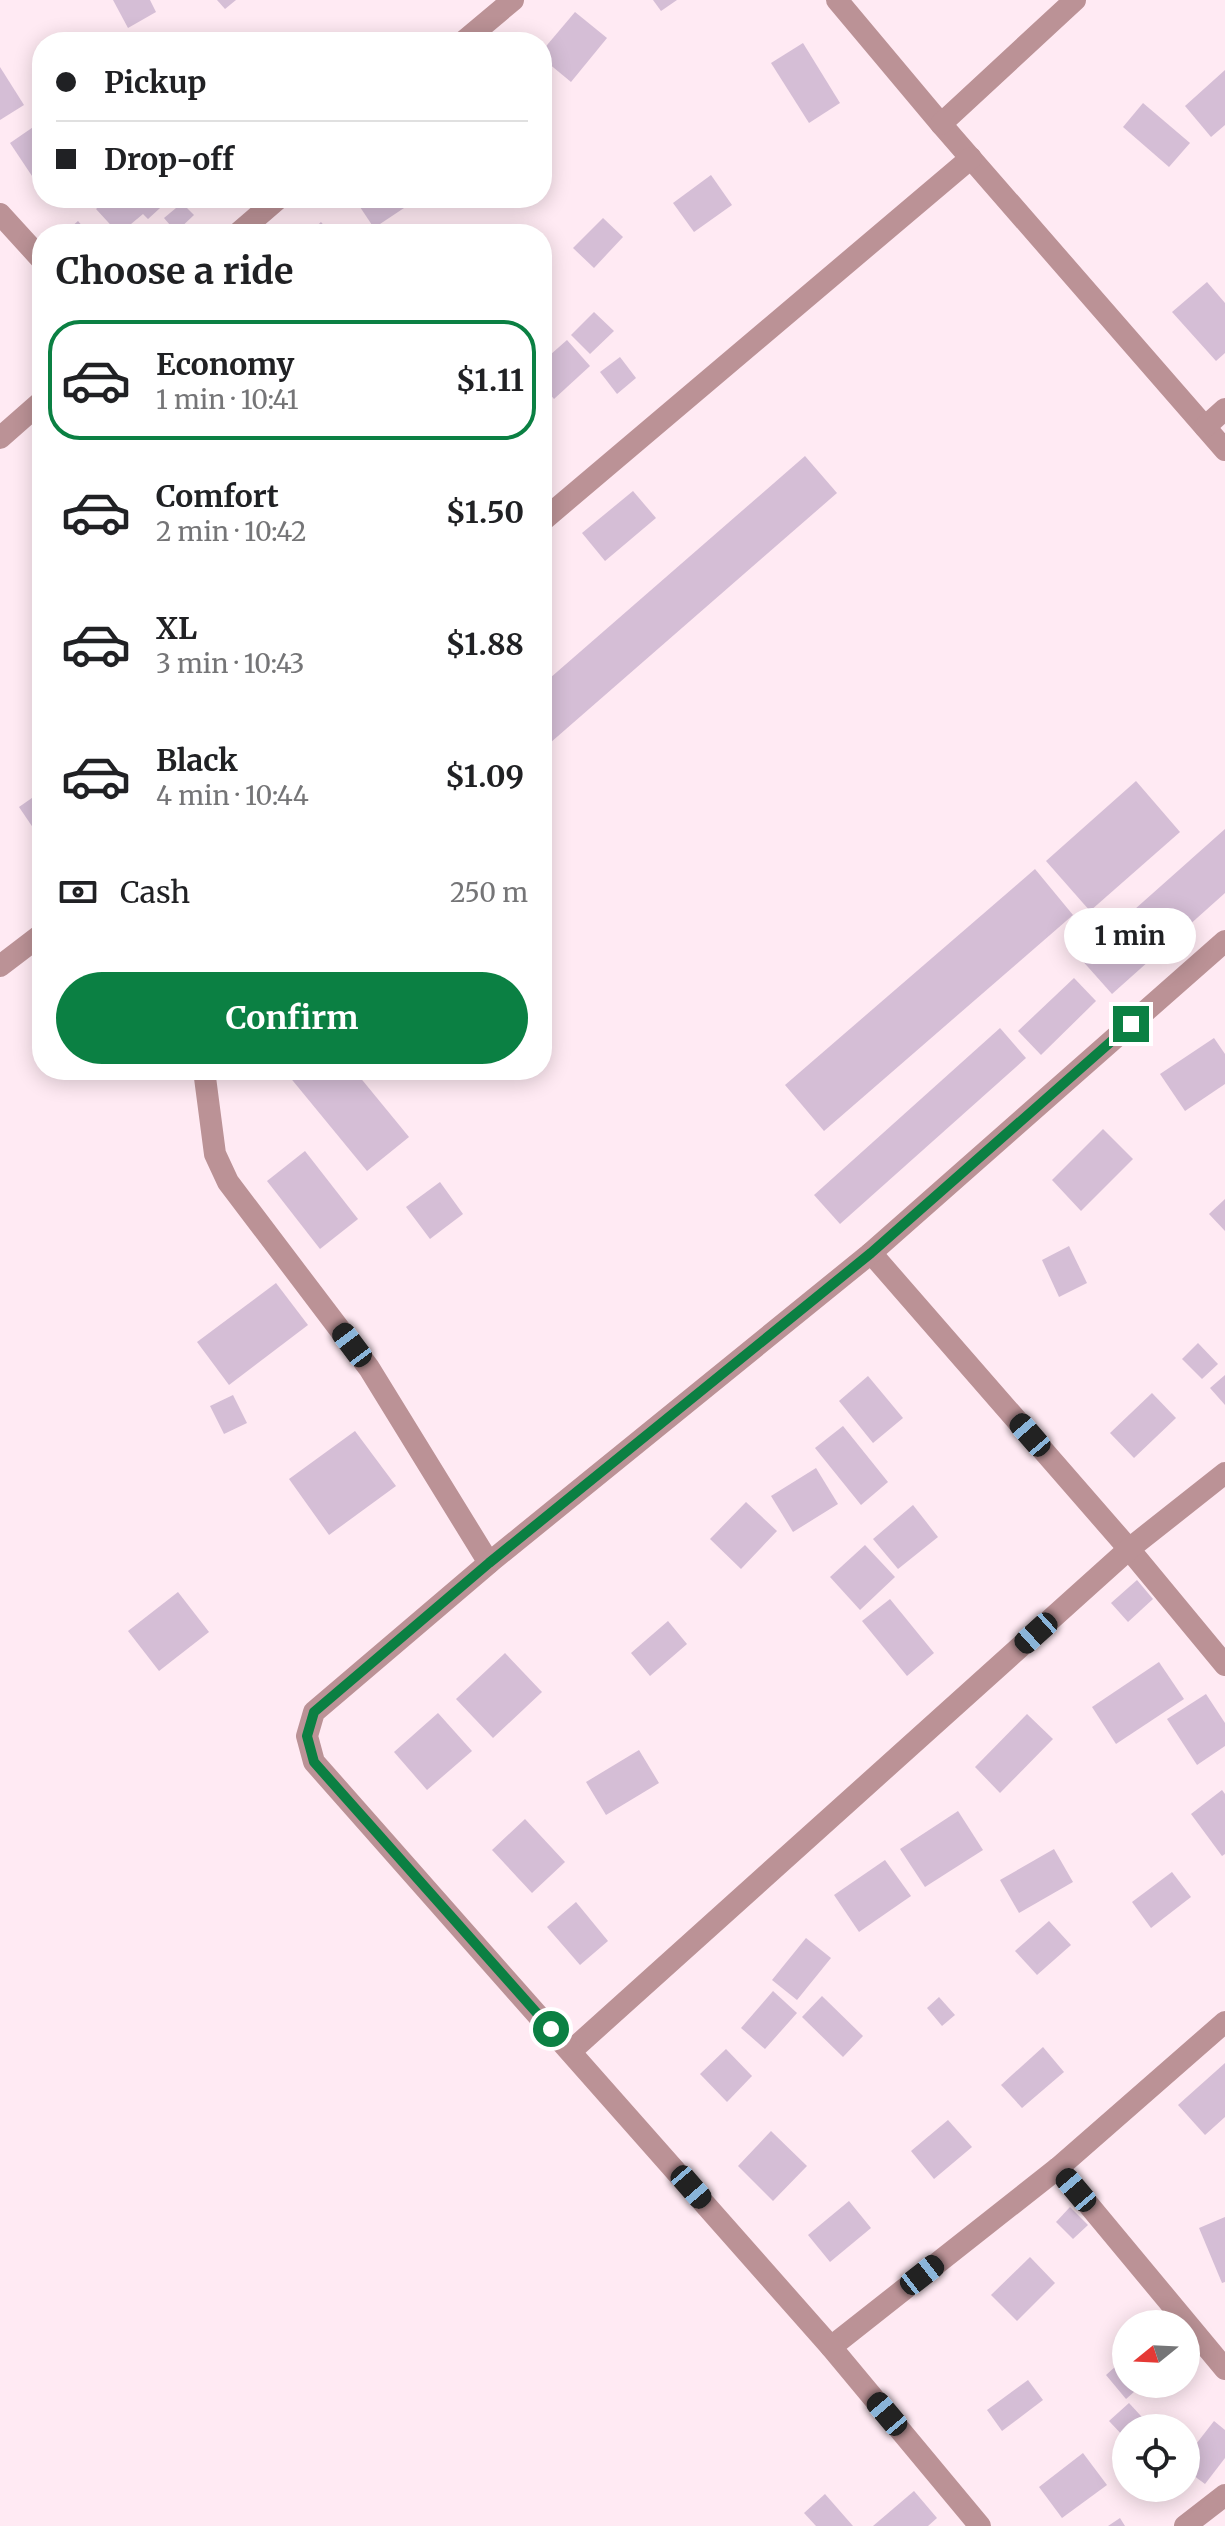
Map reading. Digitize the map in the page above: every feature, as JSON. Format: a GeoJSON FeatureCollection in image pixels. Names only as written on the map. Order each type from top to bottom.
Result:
{"type":"FeatureCollection","features":[{"type":"Feature","properties":{"kind":"street"},"geometry":{"type":"LineString","coordinates":[[475,32],[513,0]]}},
{"type":"Feature","properties":{"kind":"street"},"geometry":{"type":"LineString","coordinates":[[837,0],[1225,450]]}},
{"type":"Feature","properties":{"kind":"street"},"geometry":{"type":"LineString","coordinates":[[941,124],[1075,0]]}},
{"type":"Feature","properties":{"kind":"street"},"geometry":{"type":"LineString","coordinates":[[552,513],[971,158]]}},
{"type":"Feature","properties":{"kind":"street"},"geometry":{"type":"LineString","coordinates":[[249,224],[267,208]]}},
{"type":"Feature","properties":{"kind":"street"},"geometry":{"type":"LineString","coordinates":[[0,214],[32,249]]}},
{"type":"Feature","properties":{"kind":"street"},"geometry":{"type":"LineString","coordinates":[[1205,427],[1225,409]]}},
{"type":"Feature","properties":{"kind":"street"},"geometry":{"type":"LineString","coordinates":[[0,438],[32,410]]}},
{"type":"Feature","properties":{"kind":"street"},"geometry":{"type":"LineString","coordinates":[[980,2526],[831,2347],[314,1762],[307,1736],[314,1712],[489,1563],[871,1253],[1225,941]]}},
{"type":"Feature","properties":{"kind":"street"},"geometry":{"type":"LineString","coordinates":[[0,966],[32,942]]}},
{"type":"Feature","properties":{"kind":"street"},"geometry":{"type":"LineString","coordinates":[[205,1080],[215,1154],[228,1182],[369,1368],[489,1563]]}},
{"type":"Feature","properties":{"kind":"street"},"geometry":{"type":"LineString","coordinates":[[871,1253],[1129,1549],[1225,1665]]}},
{"type":"Feature","properties":{"kind":"street"},"geometry":{"type":"LineString","coordinates":[[571,2051],[1129,1549],[1225,1473]]}},
{"type":"Feature","properties":{"kind":"street"},"geometry":{"type":"LineString","coordinates":[[831,2347],[1058,2168],[1225,2022]]}},
{"type":"Feature","properties":{"kind":"street"},"geometry":{"type":"LineString","coordinates":[[1058,2168],[1225,2369]]}},
{"type":"Feature","properties":{"kind":"street"},"geometry":{"type":"LineString","coordinates":[[1185,2526],[1225,2495]]}},
{"type":"Feature","properties":{"kind":"building"},"geometry":{"type":"Polygon","coordinates":[[[113,0],[150,0],[156,12],[128,28],[113,0]]]}},
{"type":"Feature","properties":{"kind":"building"},"geometry":{"type":"Polygon","coordinates":[[[217,0],[236,0],[225,9],[217,0]]]}},
{"type":"Feature","properties":{"kind":"building"},"geometry":{"type":"Polygon","coordinates":[[[653,0],[677,0],[661,11],[653,0]]]}},
{"type":"Feature","properties":{"kind":"building"},"geometry":{"type":"Polygon","coordinates":[[[575,12],[607,38],[571,82],[552,66],[552,39],[575,12]]]}},
{"type":"Feature","properties":{"kind":"building"},"geometry":{"type":"Polygon","coordinates":[[[803,43],[840,103],[809,123],[771,63],[803,43]]]}},
{"type":"Feature","properties":{"kind":"building"},"geometry":{"type":"Polygon","coordinates":[[[0,67],[24,105],[0,120],[0,67]]]}},
{"type":"Feature","properties":{"kind":"building"},"geometry":{"type":"Polygon","coordinates":[[[1225,70],[1225,125],[1211,137],[1185,106],[1225,70]]]}},
{"type":"Feature","properties":{"kind":"building"},"geometry":{"type":"Polygon","coordinates":[[[1143,103],[1190,143],[1169,167],[1123,127],[1143,103]]]}},
{"type":"Feature","properties":{"kind":"building"},"geometry":{"type":"Polygon","coordinates":[[[32,128],[32,176],[10,143],[32,128]]]}},
{"type":"Feature","properties":{"kind":"building"},"geometry":{"type":"Polygon","coordinates":[[[711,175],[732,205],[694,232],[673,203],[711,175]]]}},
{"type":"Feature","properties":{"kind":"building"},"geometry":{"type":"Polygon","coordinates":[[[160,208],[148,219],[143,214],[131,224],[110,224],[96,209],[160,208]]]}},
{"type":"Feature","properties":{"kind":"building"},"geometry":{"type":"Polygon","coordinates":[[[176,208],[187,208],[194,215],[184,224],[169,224],[164,218],[176,208]]]}},
{"type":"Feature","properties":{"kind":"building"},"geometry":{"type":"Polygon","coordinates":[[[361,208],[404,208],[380,224],[371,224],[361,208]]]}},
{"type":"Feature","properties":{"kind":"building"},"geometry":{"type":"Polygon","coordinates":[[[603,218],[623,237],[594,268],[573,248],[603,218]]]}},
{"type":"Feature","properties":{"kind":"building"},"geometry":{"type":"Polygon","coordinates":[[[1207,282],[1225,303],[1225,353],[1216,361],[1172,312],[1207,282]]]}},
{"type":"Feature","properties":{"kind":"building"},"geometry":{"type":"Polygon","coordinates":[[[594,312],[614,331],[590,354],[571,335],[594,312]]]}},
{"type":"Feature","properties":{"kind":"building"},"geometry":{"type":"Polygon","coordinates":[[[567,340],[590,366],[554,399],[552,397],[552,353],[567,340]]]}},
{"type":"Feature","properties":{"kind":"building"},"geometry":{"type":"Polygon","coordinates":[[[620,357],[636,378],[617,394],[600,372],[620,357]]]}},
{"type":"Feature","properties":{"kind":"building"},"geometry":{"type":"Polygon","coordinates":[[[805,456],[837,493],[552,741],[552,676],[805,456]]]}},
{"type":"Feature","properties":{"kind":"building"},"geometry":{"type":"Polygon","coordinates":[[[633,491],[656,518],[605,561],[582,533],[633,491]]]}},
{"type":"Feature","properties":{"kind":"building"},"geometry":{"type":"Polygon","coordinates":[[[1136,781],[1180,832],[1090,911],[1046,861],[1136,781]]]}},
{"type":"Feature","properties":{"kind":"building"},"geometry":{"type":"Polygon","coordinates":[[[32,798],[32,826],[19,807],[32,798]]]}},
{"type":"Feature","properties":{"kind":"building"},"geometry":{"type":"Polygon","coordinates":[[[1225,829],[1225,893],[1112,994],[1080,958],[1225,829]]]}},
{"type":"Feature","properties":{"kind":"building"},"geometry":{"type":"Polygon","coordinates":[[[1035,869],[1073,915],[824,1131],[785,1085],[1035,869]]]}},
{"type":"Feature","properties":{"kind":"building"},"geometry":{"type":"Polygon","coordinates":[[[1074,978],[1096,1001],[1041,1055],[1018,1031],[1074,978]]]}},
{"type":"Feature","properties":{"kind":"building"},"geometry":{"type":"Polygon","coordinates":[[[1000,1028],[1026,1058],[840,1224],[814,1195],[1000,1028]]]}},
{"type":"Feature","properties":{"kind":"building"},"geometry":{"type":"Polygon","coordinates":[[[1214,1038],[1225,1054],[1225,1084],[1185,1111],[1160,1074],[1214,1038]]]}},
{"type":"Feature","properties":{"kind":"building"},"geometry":{"type":"Polygon","coordinates":[[[292,1080],[362,1080],[409,1137],[367,1171],[292,1080]]]}},
{"type":"Feature","properties":{"kind":"building"},"geometry":{"type":"Polygon","coordinates":[[[1103,1129],[1133,1159],[1081,1211],[1052,1180],[1103,1129]]]}},
{"type":"Feature","properties":{"kind":"building"},"geometry":{"type":"Polygon","coordinates":[[[305,1151],[358,1219],[320,1249],[267,1181],[305,1151]]]}},
{"type":"Feature","properties":{"kind":"building"},"geometry":{"type":"Polygon","coordinates":[[[440,1182],[463,1214],[430,1239],[406,1207],[440,1182]]]}},
{"type":"Feature","properties":{"kind":"building"},"geometry":{"type":"Polygon","coordinates":[[[1225,1199],[1225,1231],[1209,1214],[1225,1199]]]}},
{"type":"Feature","properties":{"kind":"building"},"geometry":{"type":"Polygon","coordinates":[[[1069,1246],[1087,1283],[1059,1297],[1042,1260],[1069,1246]]]}},
{"type":"Feature","properties":{"kind":"building"},"geometry":{"type":"Polygon","coordinates":[[[276,1283],[308,1325],[229,1385],[197,1342],[276,1283]]]}},
{"type":"Feature","properties":{"kind":"building"},"geometry":{"type":"Polygon","coordinates":[[[1198,1343],[1218,1364],[1202,1379],[1182,1359],[1198,1343]]]}},
{"type":"Feature","properties":{"kind":"building"},"geometry":{"type":"Polygon","coordinates":[[[1225,1375],[1225,1405],[1210,1388],[1225,1375]]]}},
{"type":"Feature","properties":{"kind":"building"},"geometry":{"type":"Polygon","coordinates":[[[868,1376],[903,1418],[873,1443],[839,1401],[868,1376]]]}},
{"type":"Feature","properties":{"kind":"building"},"geometry":{"type":"Polygon","coordinates":[[[1152,1393],[1176,1418],[1134,1458],[1110,1433],[1152,1393]]]}},
{"type":"Feature","properties":{"kind":"building"},"geometry":{"type":"Polygon","coordinates":[[[233,1395],[247,1423],[224,1434],[210,1406],[233,1395]]]}},
{"type":"Feature","properties":{"kind":"building"},"geometry":{"type":"Polygon","coordinates":[[[843,1426],[888,1482],[861,1505],[815,1448],[843,1426]]]}},
{"type":"Feature","properties":{"kind":"building"},"geometry":{"type":"Polygon","coordinates":[[[355,1431],[396,1486],[329,1535],[289,1479],[355,1431]]]}},
{"type":"Feature","properties":{"kind":"building"},"geometry":{"type":"Polygon","coordinates":[[[816,1468],[838,1504],[793,1532],[771,1496],[816,1468]]]}},
{"type":"Feature","properties":{"kind":"building"},"geometry":{"type":"Polygon","coordinates":[[[746,1502],[777,1531],[741,1569],[710,1539],[746,1502]]]}},
{"type":"Feature","properties":{"kind":"building"},"geometry":{"type":"Polygon","coordinates":[[[913,1505],[938,1537],[898,1569],[873,1539],[913,1505]]]}},
{"type":"Feature","properties":{"kind":"building"},"geometry":{"type":"Polygon","coordinates":[[[865,1545],[895,1577],[860,1610],[830,1577],[865,1545]]]}},
{"type":"Feature","properties":{"kind":"building"},"geometry":{"type":"Polygon","coordinates":[[[1137,1580],[1153,1599],[1128,1622],[1111,1603],[1137,1580]]]}},
{"type":"Feature","properties":{"kind":"building"},"geometry":{"type":"Polygon","coordinates":[[[178,1592],[209,1632],[159,1671],[128,1631],[178,1592]]]}},
{"type":"Feature","properties":{"kind":"building"},"geometry":{"type":"Polygon","coordinates":[[[890,1599],[934,1653],[907,1676],[862,1621],[890,1599]]]}},
{"type":"Feature","properties":{"kind":"building"},"geometry":{"type":"Polygon","coordinates":[[[668,1621],[687,1644],[650,1676],[631,1653],[668,1621]]]}},
{"type":"Feature","properties":{"kind":"building"},"geometry":{"type":"Polygon","coordinates":[[[505,1653],[542,1692],[493,1738],[456,1699],[505,1653]]]}},
{"type":"Feature","properties":{"kind":"building"},"geometry":{"type":"Polygon","coordinates":[[[1159,1662],[1184,1699],[1116,1744],[1092,1707],[1159,1662]]]}},
{"type":"Feature","properties":{"kind":"building"},"geometry":{"type":"Polygon","coordinates":[[[1206,1694],[1225,1723],[1225,1746],[1197,1765],[1167,1719],[1206,1694]]]}},
{"type":"Feature","properties":{"kind":"building"},"geometry":{"type":"Polygon","coordinates":[[[438,1713],[472,1751],[427,1790],[394,1752],[438,1713]]]}},
{"type":"Feature","properties":{"kind":"building"},"geometry":{"type":"Polygon","coordinates":[[[1027,1714],[1053,1739],[1000,1793],[975,1767],[1027,1714]]]}},
{"type":"Feature","properties":{"kind":"building"},"geometry":{"type":"Polygon","coordinates":[[[639,1750],[659,1783],[606,1815],[586,1782],[639,1750]]]}},
{"type":"Feature","properties":{"kind":"building"},"geometry":{"type":"Polygon","coordinates":[[[1222,1790],[1225,1794],[1225,1854],[1222,1856],[1191,1814],[1222,1790]]]}},
{"type":"Feature","properties":{"kind":"building"},"geometry":{"type":"Polygon","coordinates":[[[958,1811],[983,1850],[925,1887],[900,1849],[958,1811]]]}},
{"type":"Feature","properties":{"kind":"building"},"geometry":{"type":"Polygon","coordinates":[[[525,1819],[565,1862],[532,1893],[492,1850],[525,1819]]]}},
{"type":"Feature","properties":{"kind":"building"},"geometry":{"type":"Polygon","coordinates":[[[1054,1849],[1073,1882],[1019,1913],[1000,1880],[1054,1849]]]}},
{"type":"Feature","properties":{"kind":"building"},"geometry":{"type":"Polygon","coordinates":[[[885,1860],[911,1896],[859,1932],[834,1895],[885,1860]]]}},
{"type":"Feature","properties":{"kind":"building"},"geometry":{"type":"Polygon","coordinates":[[[1172,1872],[1191,1897],[1151,1928],[1132,1902],[1172,1872]]]}},
{"type":"Feature","properties":{"kind":"building"},"geometry":{"type":"Polygon","coordinates":[[[576,1902],[608,1941],[580,1965],[547,1927],[576,1902]]]}},
{"type":"Feature","properties":{"kind":"building"},"geometry":{"type":"Polygon","coordinates":[[[1049,1921],[1071,1945],[1037,1975],[1015,1951],[1049,1921]]]}},
{"type":"Feature","properties":{"kind":"building"},"geometry":{"type":"Polygon","coordinates":[[[806,1938],[831,1958],[797,2000],[772,1980],[806,1938]]]}},
{"type":"Feature","properties":{"kind":"building"},"geometry":{"type":"Polygon","coordinates":[[[773,1991],[797,2013],[765,2049],[741,2028],[773,1991]]]}},
{"type":"Feature","properties":{"kind":"building"},"geometry":{"type":"Polygon","coordinates":[[[822,1996],[863,2036],[843,2057],[802,2017],[822,1996]]]}},
{"type":"Feature","properties":{"kind":"building"},"geometry":{"type":"Polygon","coordinates":[[[939,1997],[955,2015],[942,2026],[927,2008],[939,1997]]]}},
{"type":"Feature","properties":{"kind":"building"},"geometry":{"type":"Polygon","coordinates":[[[1043,2047],[1064,2072],[1022,2108],[1001,2085],[1043,2047]]]}},
{"type":"Feature","properties":{"kind":"building"},"geometry":{"type":"Polygon","coordinates":[[[726,2049],[752,2076],[727,2102],[700,2074],[726,2049]]]}},
{"type":"Feature","properties":{"kind":"building"},"geometry":{"type":"Polygon","coordinates":[[[1225,2063],[1225,2117],[1205,2135],[1178,2105],[1225,2063]]]}},
{"type":"Feature","properties":{"kind":"building"},"geometry":{"type":"Polygon","coordinates":[[[948,2120],[972,2147],[934,2179],[911,2151],[948,2120]]]}},
{"type":"Feature","properties":{"kind":"building"},"geometry":{"type":"Polygon","coordinates":[[[771,2131],[807,2166],[773,2201],[738,2166],[771,2131]]]}},
{"type":"Feature","properties":{"kind":"building"},"geometry":{"type":"Polygon","coordinates":[[[849,2201],[871,2228],[830,2262],[808,2235],[849,2201]]]}},
{"type":"Feature","properties":{"kind":"building"},"geometry":{"type":"Polygon","coordinates":[[[1070,2207],[1088,2225],[1073,2239],[1056,2222],[1070,2207]]]}},
{"type":"Feature","properties":{"kind":"building"},"geometry":{"type":"Polygon","coordinates":[[[1225,2217],[1225,2282],[1222,2283],[1199,2228],[1225,2217]]]}},
{"type":"Feature","properties":{"kind":"building"},"geometry":{"type":"Polygon","coordinates":[[[1030,2257],[1055,2283],[1017,2321],[991,2295],[1030,2257]]]}},
{"type":"Feature","properties":{"kind":"building"},"geometry":{"type":"Polygon","coordinates":[[[1028,2380],[1043,2400],[1002,2431],[987,2410],[1028,2380]]]}},
{"type":"Feature","properties":{"kind":"building"},"geometry":{"type":"Polygon","coordinates":[[[1129,2403],[1139,2414],[1117,2414],[1129,2403]]]}},
{"type":"Feature","properties":{"kind":"building"},"geometry":{"type":"Polygon","coordinates":[[[1214,2421],[1225,2430],[1225,2458],[1205,2484],[1200,2480],[1200,2439],[1214,2421]]]}},
{"type":"Feature","properties":{"kind":"building"},"geometry":{"type":"Polygon","coordinates":[[[1083,2453],[1107,2485],[1062,2518],[1039,2487],[1083,2453]]]}},
{"type":"Feature","properties":{"kind":"building"},"geometry":{"type":"Polygon","coordinates":[[[914,2491],[937,2518],[928,2526],[873,2526],[914,2491]]]}},
{"type":"Feature","properties":{"kind":"building"},"geometry":{"type":"Polygon","coordinates":[[[825,2494],[853,2526],[816,2526],[804,2513],[825,2494]]]}},
{"type":"Feature","properties":{"kind":"building"},"geometry":{"type":"Polygon","coordinates":[[[1120,2518],[1125,2526],[1108,2526],[1120,2518]]]}},
{"type":"Feature","properties":{"kind":"route"},"geometry":{"type":"LineString","coordinates":[[551,2029],[314,1762],[307,1736],[314,1712],[489,1563],[871,1253],[1131,1024]]}}]}
